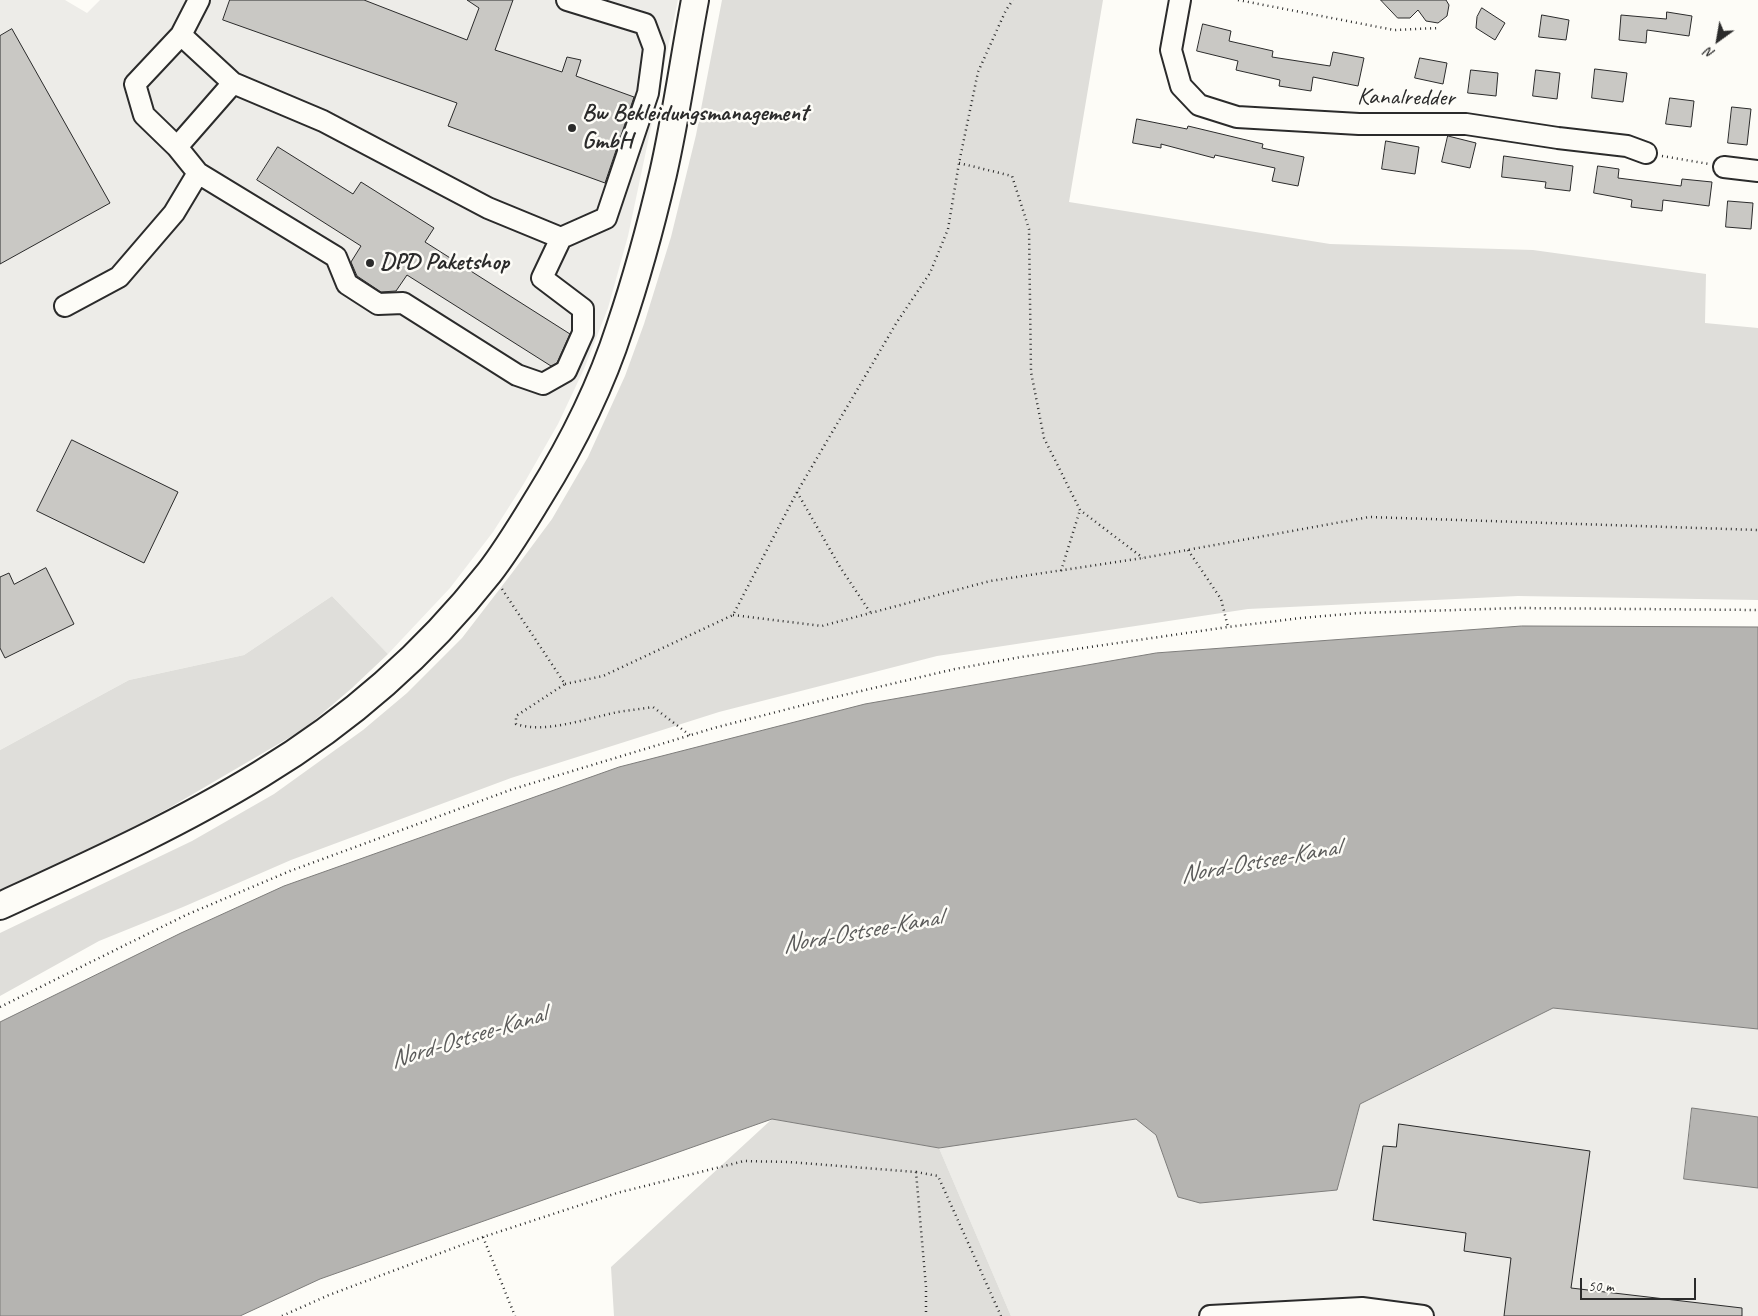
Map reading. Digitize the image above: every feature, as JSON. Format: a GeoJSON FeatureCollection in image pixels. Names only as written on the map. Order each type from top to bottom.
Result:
{"type":"FeatureCollection","features":[{"type":"Feature","properties":{"kind":"main road"},"geometry":{"type":"LineString","coordinates":[[0,906],[191,816],[264,773],[334,725],[390,678],[435,634],[491,570],[561,462],[593,398],[620,330],[642,257],[663,172],[695,0]]}},
{"type":"Feature","properties":{"kind":"street"},"geometry":{"type":"LineString","coordinates":[[199,0],[181,35],[135,84],[144,116],[177,147],[198,173],[336,257],[347,284],[378,304],[403,303],[517,375],[543,384],[566,371],[583,333],[583,309],[542,278],[561,238],[606,218],[648,93],[654,48],[645,24],[567,0]]}},
{"type":"Feature","properties":{"kind":"street","name":"Kanalredder"},"geometry":{"type":"LineString","coordinates":[[1180,0],[1171,50],[1181,86],[1199,105],[1237,117],[1359,124],[1466,124],[1627,146],[1646,153]]}},
{"type":"Feature","properties":{"kind":"street"},"geometry":{"type":"LineString","coordinates":[[181,35],[234,83],[323,121],[488,208],[561,238]]}},
{"type":"Feature","properties":{"kind":"street"},"geometry":{"type":"LineString","coordinates":[[177,147],[234,83]]}},
{"type":"Feature","properties":{"kind":"street"},"geometry":{"type":"LineString","coordinates":[[1724,167],[1758,171]]}},
{"type":"Feature","properties":{"kind":"street"},"geometry":{"type":"LineString","coordinates":[[65,306],[119,277],[174,213],[198,173]]}},
{"type":"Feature","properties":{"kind":"street"},"geometry":{"type":"LineString","coordinates":[[1210,1316],[1362,1308],[1424,1316]]}},
{"type":"Feature","properties":{"kind":"path"},"geometry":{"type":"LineString","coordinates":[[733,615],[797,492],[897,322],[930,273],[948,229],[959,163],[978,72],[1006,10],[1013,0]]}},
{"type":"Feature","properties":{"kind":"path"},"geometry":{"type":"LineString","coordinates":[[1238,0],[1394,30],[1438,28]]}},
{"type":"Feature","properties":{"kind":"path"},"geometry":{"type":"LineString","coordinates":[[1646,153],[1724,167]]}},
{"type":"Feature","properties":{"kind":"path"},"geometry":{"type":"LineString","coordinates":[[959,163],[1012,176],[1029,229],[1031,372],[1044,438],[1080,510],[1143,558]]}},
{"type":"Feature","properties":{"kind":"path"},"geometry":{"type":"LineString","coordinates":[[797,492],[840,566],[870,612]]}},
{"type":"Feature","properties":{"kind":"path"},"geometry":{"type":"LineString","coordinates":[[1060,571],[1080,510]]}},
{"type":"Feature","properties":{"kind":"path"},"geometry":{"type":"LineString","coordinates":[[691,737],[653,708],[620,711],[559,725],[525,727],[516,724],[516,716],[565,684],[603,676],[733,615],[822,626],[990,581],[1143,558],[1369,517],[1758,530]]}},
{"type":"Feature","properties":{"kind":"path"},"geometry":{"type":"LineString","coordinates":[[1188,550],[1221,599],[1228,626]]}},
{"type":"Feature","properties":{"kind":"path"},"geometry":{"type":"LineString","coordinates":[[491,570],[498,584],[565,684]]}},
{"type":"Feature","properties":{"kind":"path"},"geometry":{"type":"LineString","coordinates":[[0,1007],[186,915],[290,871],[513,789],[627,754],[691,737],[714,728],[955,669],[1030,655],[1228,626],[1359,613],[1519,608],[1758,610]]}},
{"type":"Feature","properties":{"kind":"path"},"geometry":{"type":"LineString","coordinates":[[282,1316],[329,1295],[483,1237],[617,1193],[744,1161],[789,1162],[916,1172],[938,1176],[1001,1316]]}},
{"type":"Feature","properties":{"kind":"path"},"geometry":{"type":"LineString","coordinates":[[916,1172],[926,1288],[926,1316]]}},
{"type":"Feature","properties":{"kind":"path"},"geometry":{"type":"LineString","coordinates":[[483,1237],[515,1316]]}},
{"type":"Feature","properties":{"kind":"shaded area"},"geometry":{"type":"Polygon","coordinates":[[[0,0],[65,0],[87,13],[100,0],[678,0],[628,236],[608,308],[584,369],[558,424],[493,532],[450,588],[388,654],[332,596],[244,655],[129,680],[0,750],[0,0]]]}},
{"type":"Feature","properties":{"kind":"shaded area"},"geometry":{"type":"Polygon","coordinates":[[[722,0],[1103,0],[1069,202],[1330,244],[1533,250],[1706,274],[1705,323],[1758,328],[1758,600],[1518,596],[1248,609],[937,656],[719,712],[511,778],[291,860],[99,941],[0,996],[0,933],[192,841],[274,794],[363,730],[407,693],[462,638],[552,519],[588,457],[625,376],[644,324],[671,237],[696,135],[722,0]]]}},
{"type":"Feature","properties":{"kind":"shaded area"},"geometry":{"type":"Polygon","coordinates":[[[332,596],[388,654],[352,688],[304,729],[169,808],[93,848],[0,890],[0,750],[129,680],[244,655],[332,596]]]}},
{"type":"Feature","properties":{"kind":"shaded area"},"geometry":{"type":"Polygon","coordinates":[[[1553,1008],[1758,1029],[1758,1316],[1011,1316],[939,1148],[1136,1119],[1156,1135],[1178,1197],[1200,1203],[1336,1190],[1360,1104],[1553,1008]]]}},
{"type":"Feature","properties":{"kind":"shaded area"},"geometry":{"type":"Polygon","coordinates":[[[772,1119],[939,1148],[1011,1316],[614,1316],[611,1267],[772,1119]]]}},
{"type":"Feature","properties":{"kind":"water","name":"Nord-Ostsee-Kanal"},"geometry":{"type":"Polygon","coordinates":[[[1522,626],[1758,627],[1758,1029],[1553,1008],[1360,1104],[1337,1190],[1200,1203],[1178,1197],[1156,1135],[1136,1119],[939,1148],[772,1119],[320,1279],[240,1316],[0,1316],[0,1022],[181,933],[284,886],[619,767],[865,704],[1156,653],[1522,626]]]}},
{"type":"Feature","properties":{"kind":"water"},"geometry":{"type":"Polygon","coordinates":[[[1692,1108],[1758,1117],[1758,1188],[1684,1179],[1692,1108]]]}},
{"type":"Feature","properties":{"kind":"building"},"geometry":{"type":"Polygon","coordinates":[[[230,0],[364,0],[467,40],[479,8],[467,0],[513,0],[495,50],[562,72],[567,57],[581,60],[576,76],[634,97],[605,183],[448,126],[457,103],[223,20],[230,0]]]}},
{"type":"Feature","properties":{"kind":"building"},"geometry":{"type":"Polygon","coordinates":[[[1381,0],[1446,0],[1449,5],[1447,16],[1438,23],[1426,21],[1418,10],[1410,18],[1398,18],[1381,0]]]}},
{"type":"Feature","properties":{"kind":"building"},"geometry":{"type":"Polygon","coordinates":[[[1482,8],[1505,23],[1495,40],[1476,28],[1477,17],[1482,8]]]}},
{"type":"Feature","properties":{"kind":"building"},"geometry":{"type":"Polygon","coordinates":[[[1667,12],[1692,16],[1689,36],[1647,30],[1646,43],[1619,40],[1621,15],[1666,19],[1667,12]]]}},
{"type":"Feature","properties":{"kind":"building"},"geometry":{"type":"Polygon","coordinates":[[[1542,15],[1569,20],[1566,40],[1539,37],[1542,15]]]}},
{"type":"Feature","properties":{"kind":"building"},"geometry":{"type":"Polygon","coordinates":[[[1203,24],[1231,31],[1229,41],[1273,51],[1272,57],[1330,66],[1333,52],[1364,58],[1358,86],[1313,77],[1311,91],[1279,86],[1280,80],[1236,70],[1238,61],[1197,51],[1203,24]]]}},
{"type":"Feature","properties":{"kind":"building"},"geometry":{"type":"Polygon","coordinates":[[[12,29],[110,203],[0,264],[0,36],[12,29]]]}},
{"type":"Feature","properties":{"kind":"building"},"geometry":{"type":"Polygon","coordinates":[[[1420,58],[1447,63],[1443,84],[1415,78],[1420,58]]]}},
{"type":"Feature","properties":{"kind":"building"},"geometry":{"type":"Polygon","coordinates":[[[1595,69],[1627,73],[1623,102],[1592,98],[1595,69]]]}},
{"type":"Feature","properties":{"kind":"building"},"geometry":{"type":"Polygon","coordinates":[[[1471,70],[1498,73],[1496,96],[1468,93],[1471,70]]]}},
{"type":"Feature","properties":{"kind":"building"},"geometry":{"type":"Polygon","coordinates":[[[1536,70],[1560,73],[1557,99],[1533,96],[1536,70]]]}},
{"type":"Feature","properties":{"kind":"building"},"geometry":{"type":"Polygon","coordinates":[[[1670,98],[1694,101],[1691,127],[1666,124],[1670,98]]]}},
{"type":"Feature","properties":{"kind":"building"},"geometry":{"type":"Polygon","coordinates":[[[1732,107],[1751,109],[1747,145],[1728,143],[1732,107]]]}},
{"type":"Feature","properties":{"kind":"building"},"geometry":{"type":"Polygon","coordinates":[[[1137,119],[1187,129],[1188,126],[1263,144],[1262,148],[1304,157],[1298,186],[1272,181],[1275,168],[1215,155],[1214,158],[1161,144],[1161,148],[1133,143],[1137,119]]]}},
{"type":"Feature","properties":{"kind":"building"},"geometry":{"type":"Polygon","coordinates":[[[1448,136],[1476,143],[1470,168],[1442,162],[1448,136]]]}},
{"type":"Feature","properties":{"kind":"building"},"geometry":{"type":"Polygon","coordinates":[[[1386,141],[1419,147],[1415,174],[1382,169],[1386,141]]]}},
{"type":"Feature","properties":{"kind":"building"},"geometry":{"type":"Polygon","coordinates":[[[278,147],[353,194],[361,182],[434,228],[425,242],[570,334],[557,363],[551,366],[407,275],[396,291],[381,292],[357,276],[351,262],[361,246],[257,180],[278,147]]]}},
{"type":"Feature","properties":{"kind":"building"},"geometry":{"type":"Polygon","coordinates":[[[1504,156],[1573,166],[1570,191],[1545,188],[1546,182],[1502,177],[1504,156]]]}},
{"type":"Feature","properties":{"kind":"building"},"geometry":{"type":"Polygon","coordinates":[[[1598,166],[1619,169],[1618,178],[1681,186],[1682,179],[1712,182],[1709,206],[1663,200],[1662,211],[1631,207],[1632,200],[1594,193],[1598,166]]]}},
{"type":"Feature","properties":{"kind":"building"},"geometry":{"type":"Polygon","coordinates":[[[1728,201],[1753,203],[1751,229],[1726,227],[1728,201]]]}},
{"type":"Feature","properties":{"kind":"building"},"geometry":{"type":"Polygon","coordinates":[[[72,440],[178,492],[144,563],[37,511],[72,440]]]}},
{"type":"Feature","properties":{"kind":"building"},"geometry":{"type":"Polygon","coordinates":[[[46,568],[74,624],[5,658],[0,648],[0,577],[9,573],[14,584],[46,568]]]}},
{"type":"Feature","properties":{"kind":"building"},"geometry":{"type":"Polygon","coordinates":[[[1399,1124],[1590,1151],[1571,1288],[1742,1308],[1742,1316],[1504,1316],[1511,1258],[1464,1251],[1466,1233],[1373,1220],[1383,1146],[1396,1147],[1399,1124]]]}},
{"type":"Feature","properties":{"kind":"place","name":"Bw Bekleidungsmanagement GmbH"},"geometry":{"type":"Point","coordinates":[572,128]}},
{"type":"Feature","properties":{"kind":"place","name":"DPD Paketshop"},"geometry":{"type":"Point","coordinates":[370,263]}}]}
